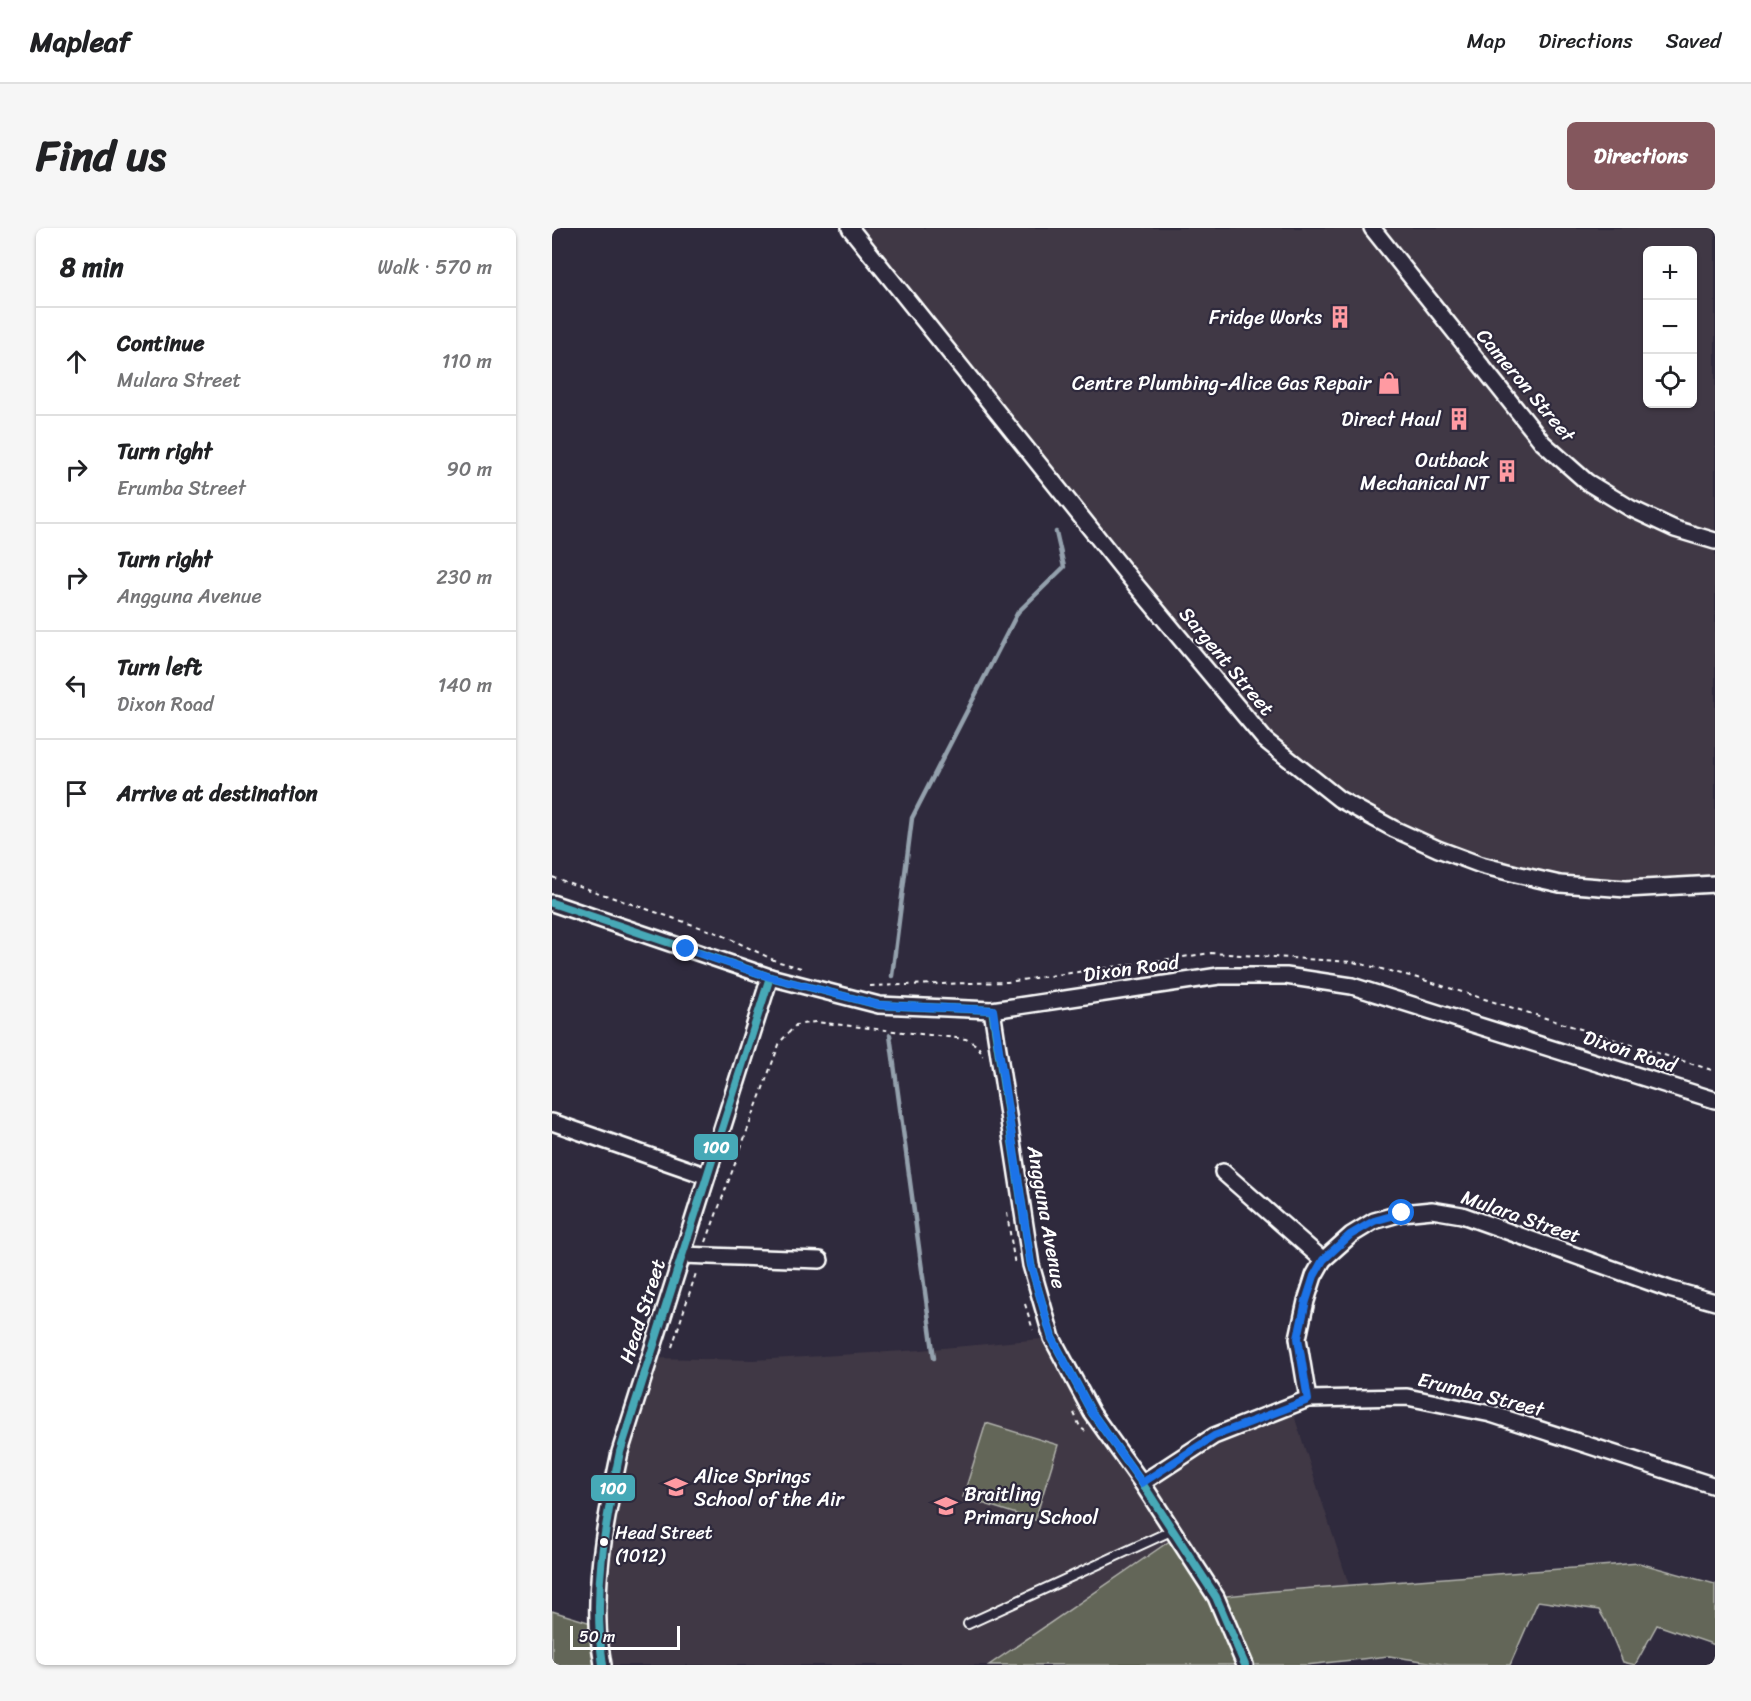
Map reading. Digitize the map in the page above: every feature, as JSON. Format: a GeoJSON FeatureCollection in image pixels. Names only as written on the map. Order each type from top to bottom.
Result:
{"type":"FeatureCollection","features":[{"type":"Feature","properties":{"kind":"street","name":"Sargent Street"},"geometry":{"type":"LineString","coordinates":[[850,228],[1130,578],[1265,740],[1339,799],[1394,830],[1438,849],[1481,865],[1560,884],[1626,889],[1715,884]]}},
{"type":"Feature","properties":{"kind":"street","name":"Cameron Street"},"geometry":{"type":"LineString","coordinates":[[1372,228],[1543,443],[1587,482],[1630,508],[1674,529],[1715,541]]}},
{"type":"Feature","properties":{"kind":"street","name":"Dixon Road"},"geometry":{"type":"LineString","coordinates":[[552,903],[770,977],[879,1005],[993,1010],[1219,976],[1286,976],[1352,986],[1715,1100]]}},
{"type":"Feature","properties":{"kind":"street","name":"Head Street"},"geometry":{"type":"LineString","coordinates":[[603,1665],[598,1625],[598,1574],[605,1522],[620,1452],[770,977]]}},
{"type":"Feature","properties":{"kind":"street","name":"Angguna Avenue"},"geometry":{"type":"LineString","coordinates":[[993,1010],[1031,1265],[1052,1338],[1092,1413],[1142,1483],[1216,1597],[1245,1665]]}},
{"type":"Feature","properties":{"kind":"street"},"geometry":{"type":"LineString","coordinates":[[552,1122],[707,1176]]}},
{"type":"Feature","properties":{"kind":"street"},"geometry":{"type":"LineString","coordinates":[[1223,1172],[1323,1260]]}},
{"type":"Feature","properties":{"kind":"street","name":"Mulara Street"},"geometry":{"type":"LineString","coordinates":[[1308,1400],[1298,1338],[1314,1276],[1323,1260],[1350,1235],[1374,1221],[1402,1213],[1432,1210],[1462,1215],[1669,1289],[1715,1302]]}},
{"type":"Feature","properties":{"kind":"street"},"geometry":{"type":"LineString","coordinates":[[682,1255],[820,1260]]}},
{"type":"Feature","properties":{"kind":"street","name":"Erumba Street"},"geometry":{"type":"LineString","coordinates":[[1142,1483],[1214,1436],[1308,1400],[1407,1397],[1480,1412],[1715,1486]]}},
{"type":"Feature","properties":{"kind":"lane"},"geometry":{"type":"LineString","coordinates":[[968,1624],[1173,1530]]}},
{"type":"Feature","properties":{"kind":"path"},"geometry":{"type":"LineString","coordinates":[[672,1347],[701,1256],[780,1042],[796,1025],[815,1022],[966,1039],[978,1046],[985,1060]]}},
{"type":"Feature","properties":{"kind":"path"},"geometry":{"type":"LineString","coordinates":[[1007,1213],[1016,1271]]}},
{"type":"Feature","properties":{"kind":"path"},"geometry":{"type":"LineString","coordinates":[[1025,1304],[1036,1336]]}},
{"type":"Feature","properties":{"kind":"path"},"geometry":{"type":"LineString","coordinates":[[1071,1406],[1080,1426],[1087,1432]]}},
{"type":"Feature","properties":{"kind":"shaded area"},"geometry":{"type":"Polygon","coordinates":[[[850,228],[1715,228],[1715,884],[1560,884],[1394,829],[1265,740],[850,228]]]}},
{"type":"Feature","properties":{"kind":"shaded area","name":"Braitling Primary School"},"geometry":{"type":"Polygon","coordinates":[[[1052,1338],[1142,1482],[1214,1436],[1291,1406],[1349,1585],[1216,1597],[1177,1536],[989,1665],[603,1665],[598,1574],[649,1358],[753,1360],[921,1350],[1052,1338]]]}},
{"type":"Feature","properties":{"kind":"green space"},"geometry":{"type":"Polygon","coordinates":[[[986,1423],[1058,1445],[1035,1520],[963,1497],[986,1423]]]}},
{"type":"Feature","properties":{"kind":"green space"},"geometry":{"type":"Polygon","coordinates":[[[1177,1536],[1217,1597],[1639,1563],[1715,1584],[1715,1645],[1657,1625],[1635,1665],[1623,1662],[1599,1610],[1538,1601],[1510,1665],[1449,1665],[1389,1656],[1306,1665],[989,1665],[1177,1536]]]}},
{"type":"Feature","properties":{"kind":"green space"},"geometry":{"type":"Polygon","coordinates":[[[552,1611],[598,1625],[603,1665],[552,1665],[552,1611]]]}},
{"type":"Feature","properties":{"kind":"waterway"},"geometry":{"type":"LineString","coordinates":[[892,976],[912,818],[1018,612],[1064,567],[1056,532]]}},
{"type":"Feature","properties":{"kind":"waterway"},"geometry":{"type":"LineString","coordinates":[[890,1035],[934,1358]]}},
{"type":"Feature","properties":{"kind":"transit line","name":"100"},"geometry":{"type":"LineString","coordinates":[[552,903],[770,977],[879,1005],[992,1010],[1031,1265],[1052,1338],[1092,1413],[1142,1483],[1216,1597],[1245,1665]]}},
{"type":"Feature","properties":{"kind":"transit line","name":"100"},"geometry":{"type":"LineString","coordinates":[[603,1665],[599,1610],[602,1558],[609,1506],[620,1452],[770,977]]}},
{"type":"Feature","properties":{"kind":"place","name":"Fridge Works"},"geometry":{"type":"Point","coordinates":[1340,317]}},
{"type":"Feature","properties":{"kind":"place","name":"Centre Plumbing-Alice Gas Repair"},"geometry":{"type":"Point","coordinates":[1389,383]}},
{"type":"Feature","properties":{"kind":"place","name":"Direct Haul"},"geometry":{"type":"Point","coordinates":[1459,419]}},
{"type":"Feature","properties":{"kind":"place","name":"Outback Mechanical NT"},"geometry":{"type":"Point","coordinates":[1507,471]}},
{"type":"Feature","properties":{"kind":"place","name":"Alice Springs School of the Air"},"geometry":{"type":"Point","coordinates":[676,1487]}},
{"type":"Feature","properties":{"kind":"place","name":"Braitling Primary School"},"geometry":{"type":"Point","coordinates":[946,1506]}},
{"type":"Feature","properties":{"kind":"place","name":"Head Street (1012)"},"geometry":{"type":"Point","coordinates":[604,1542]}},
{"type":"Feature","properties":{"kind":"route"},"geometry":{"type":"LineString","coordinates":[[686,949],[770,977],[879,1005],[993,1010],[1031,1265],[1052,1338],[1092,1413],[1142,1483],[1214,1436],[1308,1400],[1298,1338],[1314,1276],[1323,1260],[1350,1235],[1374,1221],[1402,1213]]}}]}
